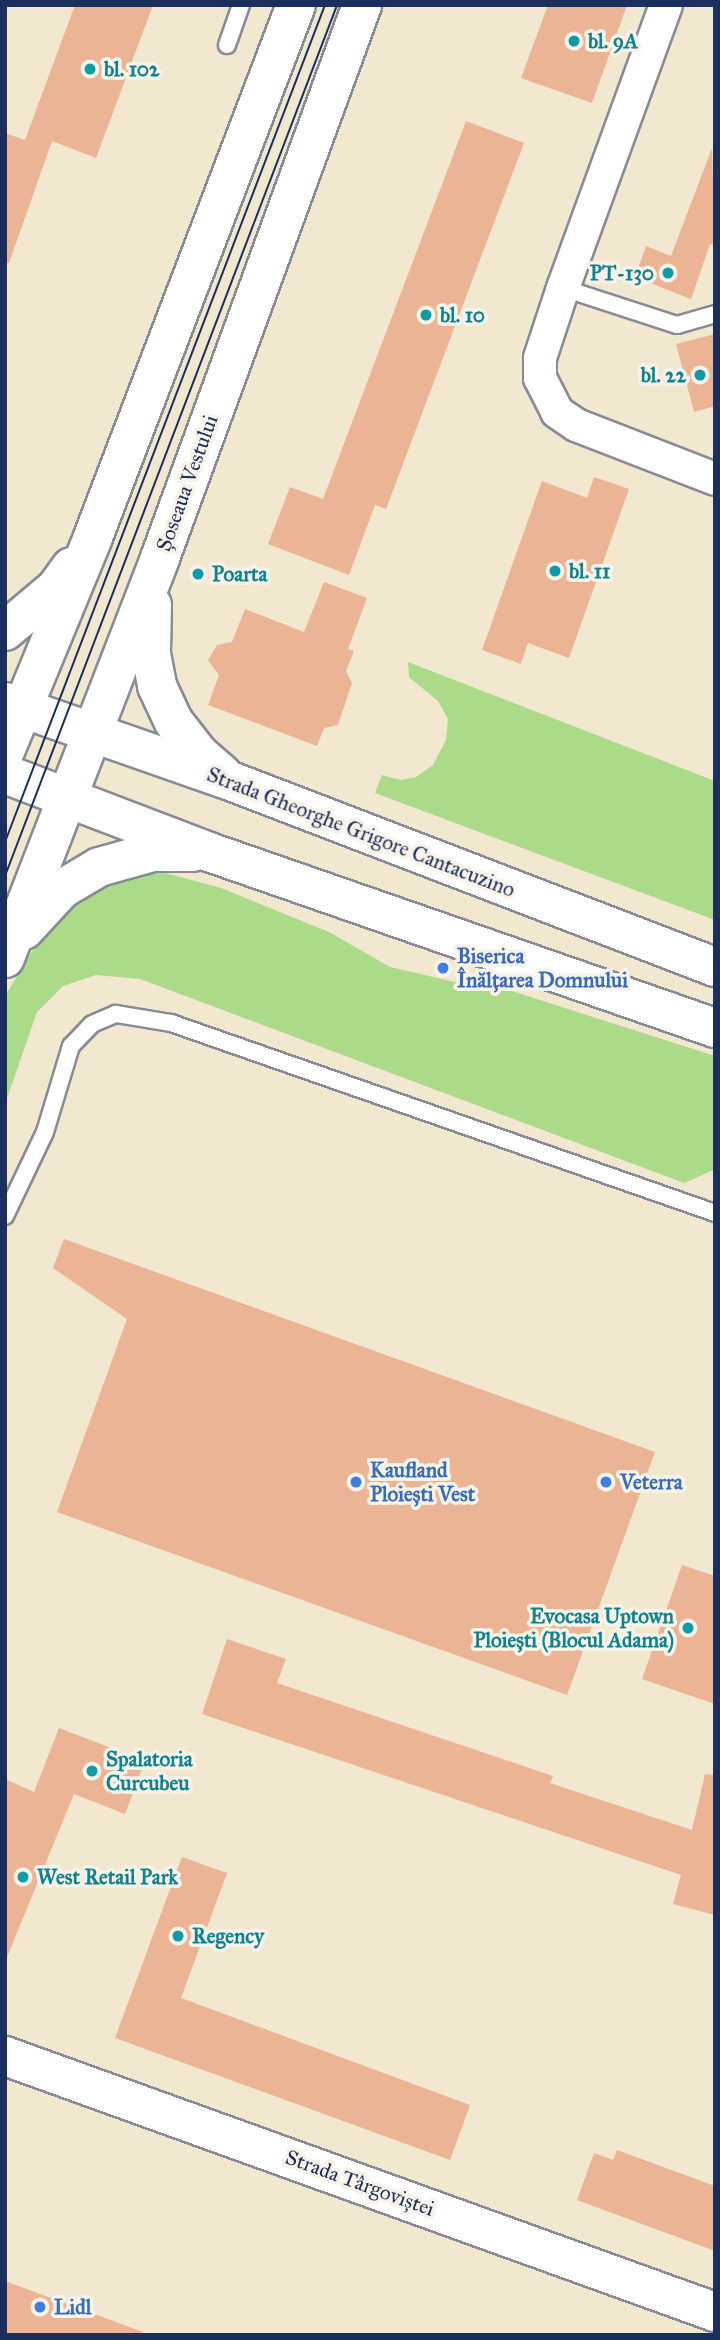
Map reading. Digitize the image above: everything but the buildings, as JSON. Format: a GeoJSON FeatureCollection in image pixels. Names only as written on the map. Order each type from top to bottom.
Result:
{"type":"FeatureCollection","features":[{"type":"Feature","properties":{"kind":"main road"},"geometry":{"type":"LineString","coordinates":[[5,751],[14,704],[93,537],[296,5]]}},
{"type":"Feature","properties":{"kind":"main road","name":"Șoseaua Vestului"},"geometry":{"type":"LineString","coordinates":[[6,956],[157,565],[362,5]]}},
{"type":"Feature","properties":{"kind":"main road"},"geometry":{"type":"LineString","coordinates":[[5,631],[56,588],[93,537]]}},
{"type":"Feature","properties":{"kind":"main road"},"geometry":{"type":"LineString","coordinates":[[157,565],[150,628],[157,686],[174,722],[198,754],[228,780]]}},
{"type":"Feature","properties":{"kind":"main road","name":"Strada Gheorghe Grigore Cantacuzino"},"geometry":{"type":"LineString","coordinates":[[14,704],[228,780],[715,967]]}},
{"type":"Feature","properties":{"kind":"main road"},"geometry":{"type":"LineString","coordinates":[[5,774],[209,852],[715,1028]]}},
{"type":"Feature","properties":{"kind":"main road"},"geometry":{"type":"LineString","coordinates":[[6,956],[38,911],[62,889],[99,867],[153,852],[209,852]]}},
{"type":"Feature","properties":{"kind":"main road","name":"Strada Târgoviștei"},"geometry":{"type":"LineString","coordinates":[[5,2056],[715,2312]]}},
{"type":"Feature","properties":{"kind":"street"},"geometry":{"type":"LineString","coordinates":[[666,5],[540,358],[545,396],[557,412],[576,425],[715,479]]}},
{"type":"Feature","properties":{"kind":"lane"},"geometry":{"type":"LineString","coordinates":[[226,45],[241,5]]}},
{"type":"Feature","properties":{"kind":"lane"},"geometry":{"type":"LineString","coordinates":[[563,288],[677,325],[715,314]]}},
{"type":"Feature","properties":{"kind":"lane"},"geometry":{"type":"LineString","coordinates":[[5,1216],[45,1132],[71,1046],[92,1024],[116,1014],[172,1023],[715,1213]]}},
{"type":"Feature","properties":{"kind":"green space"},"geometry":{"type":"Polygon","coordinates":[[[408,662],[715,781],[715,920],[375,793],[382,775],[401,780],[416,777],[433,765],[446,740],[448,719],[438,701],[409,677],[408,662]]]}},
{"type":"Feature","properties":{"kind":"green space"},"geometry":{"type":"Polygon","coordinates":[[[158,871],[221,888],[329,932],[390,967],[455,982],[471,978],[715,1056],[714,1170],[684,1183],[140,979],[96,975],[63,986],[37,1012],[5,1104],[5,996],[43,933],[79,894],[116,873],[158,871]]]}},
{"type":"Feature","properties":{"kind":"tram line"},"geometry":{"type":"LineString","coordinates":[[5,842],[325,5]]}},
{"type":"Feature","properties":{"kind":"tram line"},"geometry":{"type":"LineString","coordinates":[[5,876],[337,5]]}},
{"type":"Feature","properties":{"kind":"place","name":"bl. 9A"},"geometry":{"type":"Point","coordinates":[574,41]}},
{"type":"Feature","properties":{"kind":"place","name":"bl. 102"},"geometry":{"type":"Point","coordinates":[90,69]}},
{"type":"Feature","properties":{"kind":"place","name":"PT-130"},"geometry":{"type":"Point","coordinates":[668,273]}},
{"type":"Feature","properties":{"kind":"place","name":"bl. 10"},"geometry":{"type":"Point","coordinates":[426,315]}},
{"type":"Feature","properties":{"kind":"place","name":"bl. 22"},"geometry":{"type":"Point","coordinates":[700,375]}},
{"type":"Feature","properties":{"kind":"place","name":"bl. 11"},"geometry":{"type":"Point","coordinates":[555,571]}},
{"type":"Feature","properties":{"kind":"place","name":"Poarta"},"geometry":{"type":"Point","coordinates":[198,574]}},
{"type":"Feature","properties":{"kind":"place","name":"Biserica Înălțarea Domnului"},"geometry":{"type":"Point","coordinates":[443,968]}},
{"type":"Feature","properties":{"kind":"place","name":"Kaufland Ploiești Vest"},"geometry":{"type":"Point","coordinates":[356,1482]}},
{"type":"Feature","properties":{"kind":"place","name":"Veterra"},"geometry":{"type":"Point","coordinates":[606,1482]}},
{"type":"Feature","properties":{"kind":"place","name":"Evocasa Uptown Ploiești (Blocul Adama)"},"geometry":{"type":"Point","coordinates":[688,1628]}},
{"type":"Feature","properties":{"kind":"place","name":"Spalatoria Curcubeu"},"geometry":{"type":"Point","coordinates":[92,1771]}},
{"type":"Feature","properties":{"kind":"place","name":"West Retail Park"},"geometry":{"type":"Point","coordinates":[23,1877]}},
{"type":"Feature","properties":{"kind":"place","name":"Regency"},"geometry":{"type":"Point","coordinates":[178,1936]}},
{"type":"Feature","properties":{"kind":"place","name":"Lidl"},"geometry":{"type":"Point","coordinates":[40,2307]}}]}
